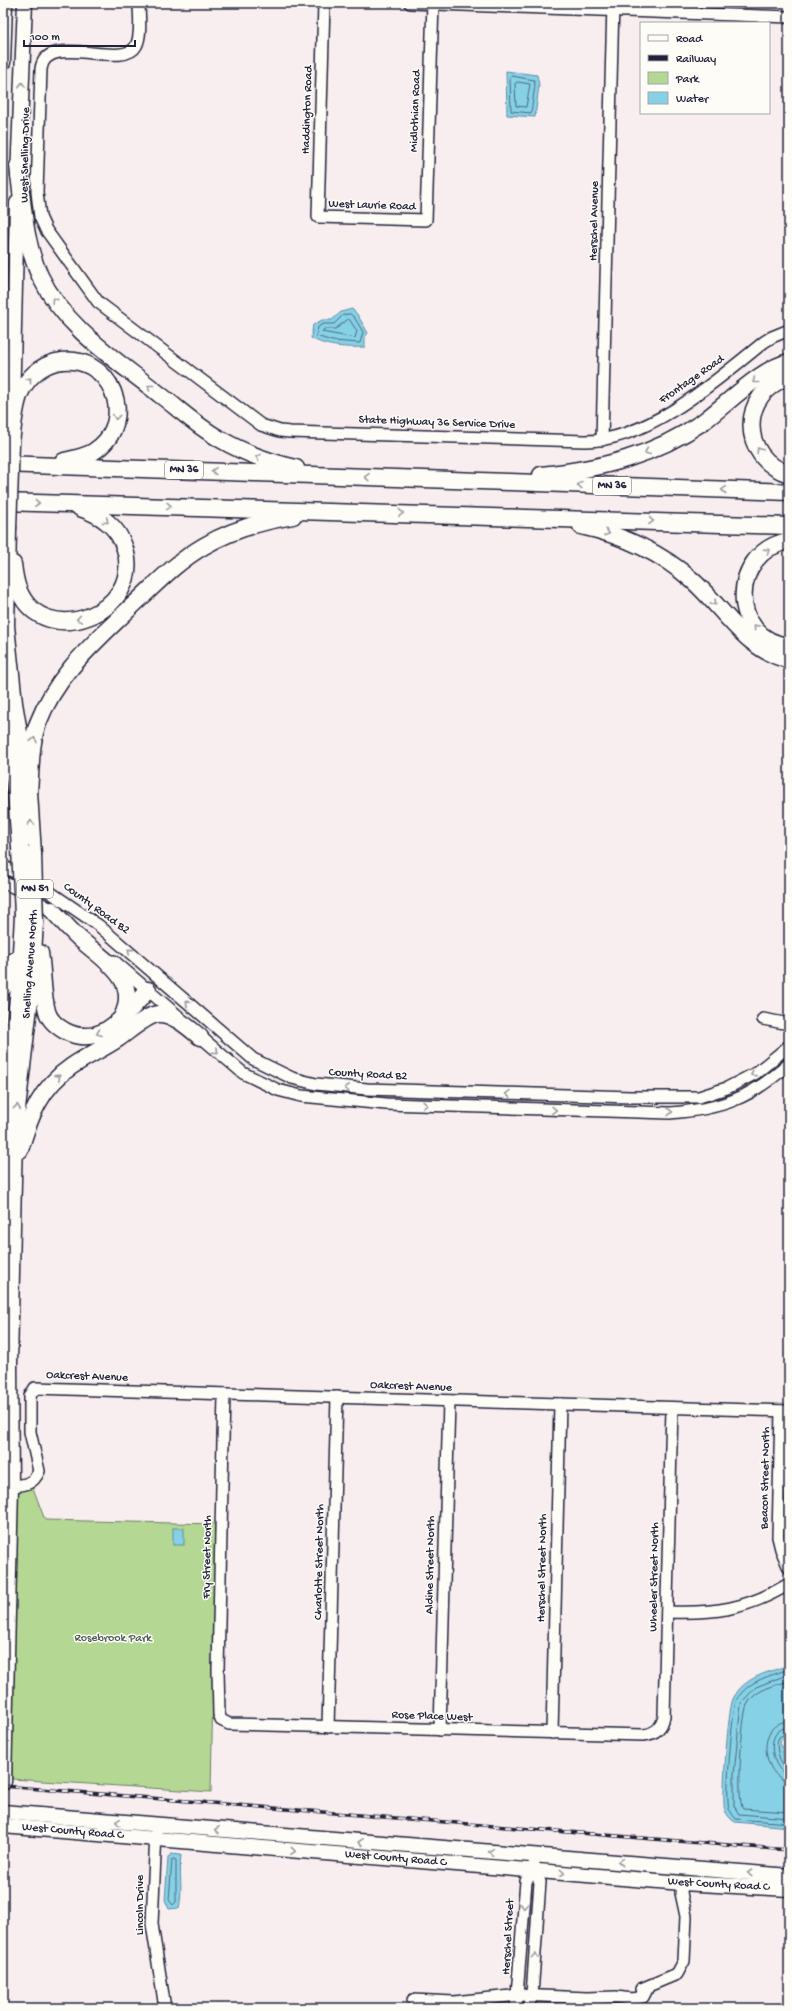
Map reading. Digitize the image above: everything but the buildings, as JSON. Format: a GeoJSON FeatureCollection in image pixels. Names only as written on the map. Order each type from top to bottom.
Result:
{"type":"FeatureCollection","features":[{"type":"Feature","properties":{"kind":"highway"},"geometry":{"type":"LineString","coordinates":[[18,166],[25,223],[33,258],[49,292],[63,313],[82,333],[219,439],[267,460],[337,476]]}},
{"type":"Feature","properties":{"kind":"highway"},"geometry":{"type":"LineString","coordinates":[[11,443],[17,402],[20,392],[37,371],[53,362],[75,361],[88,365],[104,376],[112,388],[117,409],[115,424],[105,442],[93,452],[80,457],[31,465]]}},
{"type":"Feature","properties":{"kind":"highway"},"geometry":{"type":"LineString","coordinates":[[462,480],[562,473],[616,463],[638,456],[679,436],[697,425],[766,373],[789,362]]}},
{"type":"Feature","properties":{"kind":"highway"},"geometry":{"type":"LineString","coordinates":[[789,377],[774,383],[764,392],[754,407],[751,417],[751,428],[752,439],[763,456],[778,469],[789,474]]}},
{"type":"Feature","properties":{"kind":"highway","name":"Snelling Avenue North"},"geometry":{"type":"LineString","coordinates":[[3,1782],[10,1486],[9,1364],[14,1135],[30,998],[27,850],[29,792],[14,703],[6,626],[11,443]]}},
{"type":"Feature","properties":{"kind":"highway","name":"MN 36"},"geometry":{"type":"LineString","coordinates":[[3,464],[789,492]]}},
{"type":"Feature","properties":{"kind":"highway"},"geometry":{"type":"LineString","coordinates":[[3,502],[362,511],[789,526]]}},
{"type":"Feature","properties":{"kind":"highway"},"geometry":{"type":"LineString","coordinates":[[8,528],[16,580],[20,592],[31,607],[46,617],[55,620],[74,620],[95,615],[110,603],[122,587],[127,567],[126,553],[118,533],[104,519],[97,514],[71,504]]}},
{"type":"Feature","properties":{"kind":"highway"},"geometry":{"type":"LineString","coordinates":[[29,792],[33,745],[37,725],[58,684],[75,662],[173,567],[217,539],[262,523],[306,514],[362,511]]}},
{"type":"Feature","properties":{"kind":"highway"},"geometry":{"type":"LineString","coordinates":[[500,517],[576,525],[607,533],[641,546],[661,557],[693,581],[750,641],[770,654],[789,660]]}},
{"type":"Feature","properties":{"kind":"highway"},"geometry":{"type":"LineString","coordinates":[[789,541],[775,545],[757,558],[748,572],[743,592],[744,605],[753,624],[767,638],[789,646]]}},
{"type":"Feature","properties":{"kind":"highway","name":"Snelling Avenue North"},"geometry":{"type":"LineString","coordinates":[[3,705],[18,820],[27,850]]}},
{"type":"Feature","properties":{"kind":"highway"},"geometry":{"type":"LineString","coordinates":[[3,757],[18,820]]}},
{"type":"Feature","properties":{"kind":"highway"},"geometry":{"type":"LineString","coordinates":[[52,910],[79,938],[118,972],[125,982],[128,995],[124,1013],[119,1022]]}},
{"type":"Feature","properties":{"kind":"highway"},"geometry":{"type":"LineString","coordinates":[[3,988],[13,972],[29,924]]}},
{"type":"Feature","properties":{"kind":"highway"},"geometry":{"type":"LineString","coordinates":[[29,924],[40,949],[47,1011],[54,1023],[68,1033],[85,1037],[99,1033],[119,1022],[152,993]]}},
{"type":"Feature","properties":{"kind":"highway","name":"Snelling Avenue North"},"geometry":{"type":"LineString","coordinates":[[3,1139],[19,988],[29,924]]}},
{"type":"Feature","properties":{"kind":"highway"},"geometry":{"type":"LineString","coordinates":[[104,1048],[132,1023],[152,993]]}},
{"type":"Feature","properties":{"kind":"highway"},"geometry":{"type":"LineString","coordinates":[[13,1174],[28,1122],[44,1091],[54,1080],[68,1069],[104,1048],[148,1017],[157,1014],[172,1016],[200,1037]]}},
{"type":"Feature","properties":{"kind":"main road"},"geometry":{"type":"LineString","coordinates":[[3,63],[5,3]]}},
{"type":"Feature","properties":{"kind":"main road","name":"Snelling Avenue North"},"geometry":{"type":"LineString","coordinates":[[11,443],[18,166],[25,3]]}},
{"type":"Feature","properties":{"kind":"main road","name":"West County Road C"},"geometry":{"type":"LineString","coordinates":[[3,1812],[789,1876]]}},
{"type":"Feature","properties":{"kind":"main road","name":"West County Road C"},"geometry":{"type":"LineString","coordinates":[[3,1826],[155,1840],[682,1883],[789,1889]]}},
{"type":"Feature","properties":{"kind":"street","name":"West Snelling Drive"},"geometry":{"type":"LineString","coordinates":[[139,3],[138,39],[135,47],[131,51],[118,53],[58,52],[47,56],[43,61],[41,69],[36,192],[40,217],[53,242],[98,302],[253,420],[270,428]]}},
{"type":"Feature","properties":{"kind":"street","name":"Haddington Road"},"geometry":{"type":"LineString","coordinates":[[318,217],[324,3]]}},
{"type":"Feature","properties":{"kind":"street"},"geometry":{"type":"LineString","coordinates":[[410,3],[613,7],[789,17]]}},
{"type":"Feature","properties":{"kind":"street","name":"Midlothian Road"},"geometry":{"type":"LineString","coordinates":[[426,220],[432,3]]}},
{"type":"Feature","properties":{"kind":"street","name":"Herschel Avenue"},"geometry":{"type":"LineString","coordinates":[[602,440],[613,7]]}},
{"type":"Feature","properties":{"kind":"street","name":"West Laurie Road"},"geometry":{"type":"LineString","coordinates":[[318,217],[426,220]]}},
{"type":"Feature","properties":{"kind":"street","name":"Frontage Road"},"geometry":{"type":"LineString","coordinates":[[602,440],[637,428],[672,411],[712,384],[764,342],[789,330]]}},
{"type":"Feature","properties":{"kind":"street","name":"State Highway 36 Service Drive"},"geometry":{"type":"LineString","coordinates":[[270,428],[302,432],[585,441],[602,440]]}},
{"type":"Feature","properties":{"kind":"street","name":"County Road B2"},"geometry":{"type":"LineString","coordinates":[[3,866],[44,888],[84,914],[238,1047],[264,1066],[292,1078],[316,1084],[386,1090],[631,1098],[699,1097],[727,1088],[756,1073],[789,1046]]}},
{"type":"Feature","properties":{"kind":"street"},"geometry":{"type":"LineString","coordinates":[[3,882],[52,910],[152,993],[200,1037],[243,1073],[278,1090],[307,1097],[386,1104],[670,1113],[709,1109],[748,1095],[770,1081],[789,1064]]}},
{"type":"Feature","properties":{"kind":"street"},"geometry":{"type":"LineString","coordinates":[[152,993],[163,981]]}},
{"type":"Feature","properties":{"kind":"street"},"geometry":{"type":"LineString","coordinates":[[763,1020],[789,1024]]}},
{"type":"Feature","properties":{"kind":"street"},"geometry":{"type":"LineString","coordinates":[[386,1090],[386,1104]]}},
{"type":"Feature","properties":{"kind":"street","name":"Oakcrest Avenue"},"geometry":{"type":"LineString","coordinates":[[10,1486],[27,1485],[34,1480],[39,1471],[30,1432],[30,1396],[32,1390],[38,1388],[785,1411]]}},
{"type":"Feature","properties":{"kind":"street","name":"Fry Street North"},"geometry":{"type":"LineString","coordinates":[[221,1720],[219,1714],[218,1670],[224,1394]]}},
{"type":"Feature","properties":{"kind":"street","name":"Charlotte Street North"},"geometry":{"type":"LineString","coordinates":[[328,1727],[337,1397]]}},
{"type":"Feature","properties":{"kind":"street","name":"Aldine Street North"},"geometry":{"type":"LineString","coordinates":[[440,1730],[449,1401]]}},
{"type":"Feature","properties":{"kind":"street","name":"Herschel Street North"},"geometry":{"type":"LineString","coordinates":[[552,1733],[560,1404]]}},
{"type":"Feature","properties":{"kind":"street","name":"Wheeler Street North"},"geometry":{"type":"LineString","coordinates":[[643,1736],[659,1729],[664,1718],[672,1408]]}},
{"type":"Feature","properties":{"kind":"street","name":"Beacon Street North"},"geometry":{"type":"LineString","coordinates":[[785,1411],[778,1536],[781,1549],[789,1568]]}},
{"type":"Feature","properties":{"kind":"street"},"geometry":{"type":"LineString","coordinates":[[667,1612],[707,1612],[725,1610],[759,1600],[789,1584]]}},
{"type":"Feature","properties":{"kind":"street","name":"Rose Place West"},"geometry":{"type":"LineString","coordinates":[[221,1720],[229,1724],[643,1736]]}},
{"type":"Feature","properties":{"kind":"street","name":"Lincoln Drive"},"geometry":{"type":"LineString","coordinates":[[156,1825],[152,1924],[165,2008]]}},
{"type":"Feature","properties":{"kind":"street","name":"Herschel Street"},"geometry":{"type":"LineString","coordinates":[[528,2008],[532,1995],[540,1882],[534,1870],[535,1856]]}},
{"type":"Feature","properties":{"kind":"street","name":"Herschel Street"},"geometry":{"type":"LineString","coordinates":[[516,2008],[519,1995],[526,1881],[534,1870]]}},
{"type":"Feature","properties":{"kind":"street"},"geometry":{"type":"LineString","coordinates":[[413,2000],[454,2002],[519,1995],[587,1998],[616,1997],[632,1999],[642,1997],[648,1987],[677,1974],[684,1962],[686,1916],[681,1893],[682,1883]]}},
{"type":"Feature","properties":{"kind":"green space","name":"Rosebrook Park"},"geometry":{"type":"Polygon","coordinates":[[[33,1488],[45,1520],[216,1524],[211,1792],[12,1779],[14,1493],[33,1488]]]}},
{"type":"Feature","properties":{"kind":"water"},"geometry":{"type":"Polygon","coordinates":[[[506,71],[537,75],[539,85],[535,117],[507,115],[506,71]]]}},
{"type":"Feature","properties":{"kind":"water"},"geometry":{"type":"Polygon","coordinates":[[[352,309],[357,314],[368,333],[365,337],[365,347],[337,346],[323,343],[311,338],[313,325],[322,320],[332,320],[341,312],[352,309]]]}},
{"type":"Feature","properties":{"kind":"water"},"geometry":{"type":"Polygon","coordinates":[[[173,1528],[184,1528],[184,1545],[173,1545],[173,1528]]]}},
{"type":"Feature","properties":{"kind":"water"},"geometry":{"type":"Polygon","coordinates":[[[789,1665],[789,1736],[781,1740],[780,1743],[789,1769],[789,1827],[735,1822],[726,1813],[724,1804],[724,1775],[727,1737],[733,1699],[743,1685],[750,1680],[757,1676],[789,1665]]]}},
{"type":"Feature","properties":{"kind":"water"},"geometry":{"type":"Polygon","coordinates":[[[171,1854],[181,1855],[181,1895],[179,1908],[169,1909],[165,1900],[168,1858],[171,1854]]]}},
{"type":"Feature","properties":{"kind":"railway"},"geometry":{"type":"LineString","coordinates":[[3,1786],[789,1850]]}}]}
